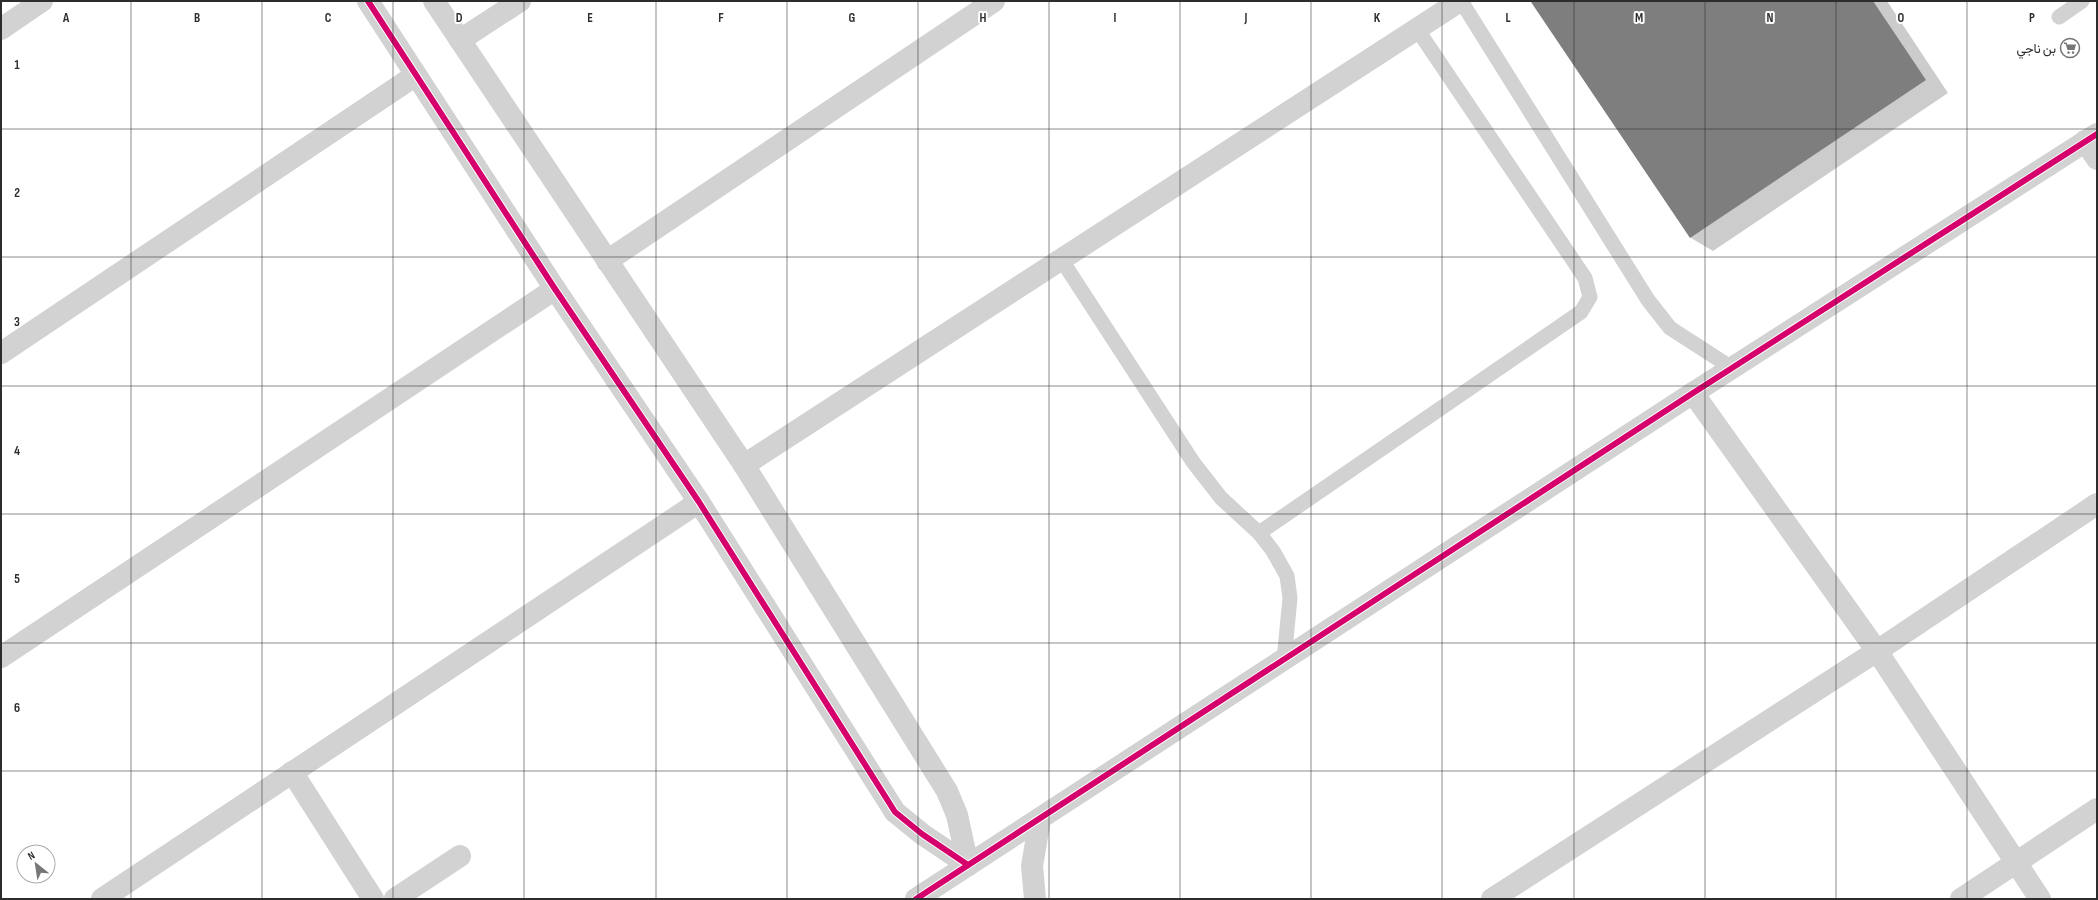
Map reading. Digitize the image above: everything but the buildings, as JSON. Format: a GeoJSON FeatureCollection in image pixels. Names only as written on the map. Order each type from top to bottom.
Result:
{"type":"FeatureCollection","features":[{"type":"Feature","properties":{"kind":"street"},"geometry":{"type":"LineString","coordinates":[[1,28],[42,1]]}},
{"type":"Feature","properties":{"kind":"street"},"geometry":{"type":"LineString","coordinates":[[368,1],[555,289],[698,502],[895,812],[922,834],[968,865]]}},
{"type":"Feature","properties":{"kind":"street"},"geometry":{"type":"LineString","coordinates":[[434,1],[744,465],[947,791],[957,815],[968,865]]}},
{"type":"Feature","properties":{"kind":"street"},"geometry":{"type":"LineString","coordinates":[[460,40],[520,1]]}},
{"type":"Feature","properties":{"kind":"street"},"geometry":{"type":"LineString","coordinates":[[607,261],[994,1]]}},
{"type":"Feature","properties":{"kind":"street"},"geometry":{"type":"LineString","coordinates":[[744,465],[1460,1]]}},
{"type":"Feature","properties":{"kind":"street"},"geometry":{"type":"LineString","coordinates":[[1,353],[416,75]]}},
{"type":"Feature","properties":{"kind":"street"},"geometry":{"type":"LineString","coordinates":[[916,899],[1732,368],[2093,145]]}},
{"type":"Feature","properties":{"kind":"street"},"geometry":{"type":"LineString","coordinates":[[1,657],[555,289]]}},
{"type":"Feature","properties":{"kind":"street"},"geometry":{"type":"LineString","coordinates":[[1693,393],[1877,651],[2040,899]]}},
{"type":"Feature","properties":{"kind":"street"},"geometry":{"type":"LineString","coordinates":[[102,899],[698,502]]}},
{"type":"Feature","properties":{"kind":"street"},"geometry":{"type":"LineString","coordinates":[[1492,899],[1877,651],[2097,504]]}},
{"type":"Feature","properties":{"kind":"street"},"geometry":{"type":"LineString","coordinates":[[292,772],[373,899]]}},
{"type":"Feature","properties":{"kind":"street"},"geometry":{"type":"LineString","coordinates":[[1961,899],[2097,809]]}},
{"type":"Feature","properties":{"kind":"street"},"geometry":{"type":"LineString","coordinates":[[1035,899],[1032,866],[1040,818]]}},
{"type":"Feature","properties":{"kind":"street"},"geometry":{"type":"LineString","coordinates":[[394,899],[460,856]]}},
{"type":"Feature","properties":{"kind":"lane"},"geometry":{"type":"LineString","coordinates":[[1460,1],[1648,300],[1670,328],[1732,368]]}},
{"type":"Feature","properties":{"kind":"lane"},"geometry":{"type":"LineString","coordinates":[[2059,17],[2082,1]]}},
{"type":"Feature","properties":{"kind":"lane"},"geometry":{"type":"LineString","coordinates":[[1259,533],[1581,312],[1590,297],[1585,278],[1417,29]]}},
{"type":"Feature","properties":{"kind":"lane"},"geometry":{"type":"LineString","coordinates":[[1061,259],[1193,462],[1221,498],[1259,533],[1273,551],[1287,576],[1290,598],[1284,660]]}},
{"type":"Feature","properties":{"kind":"cycle path"},"geometry":{"type":"LineString","coordinates":[[368,1],[555,289],[699,502],[895,812],[922,834],[968,865]]}},
{"type":"Feature","properties":{"kind":"cycle path"},"geometry":{"type":"LineString","coordinates":[[916,899],[1693,393],[2097,134]]}},
{"type":"Feature","properties":{"kind":"place","name":"بن ناجي"},"geometry":{"type":"Point","coordinates":[2070,48]}}]}
